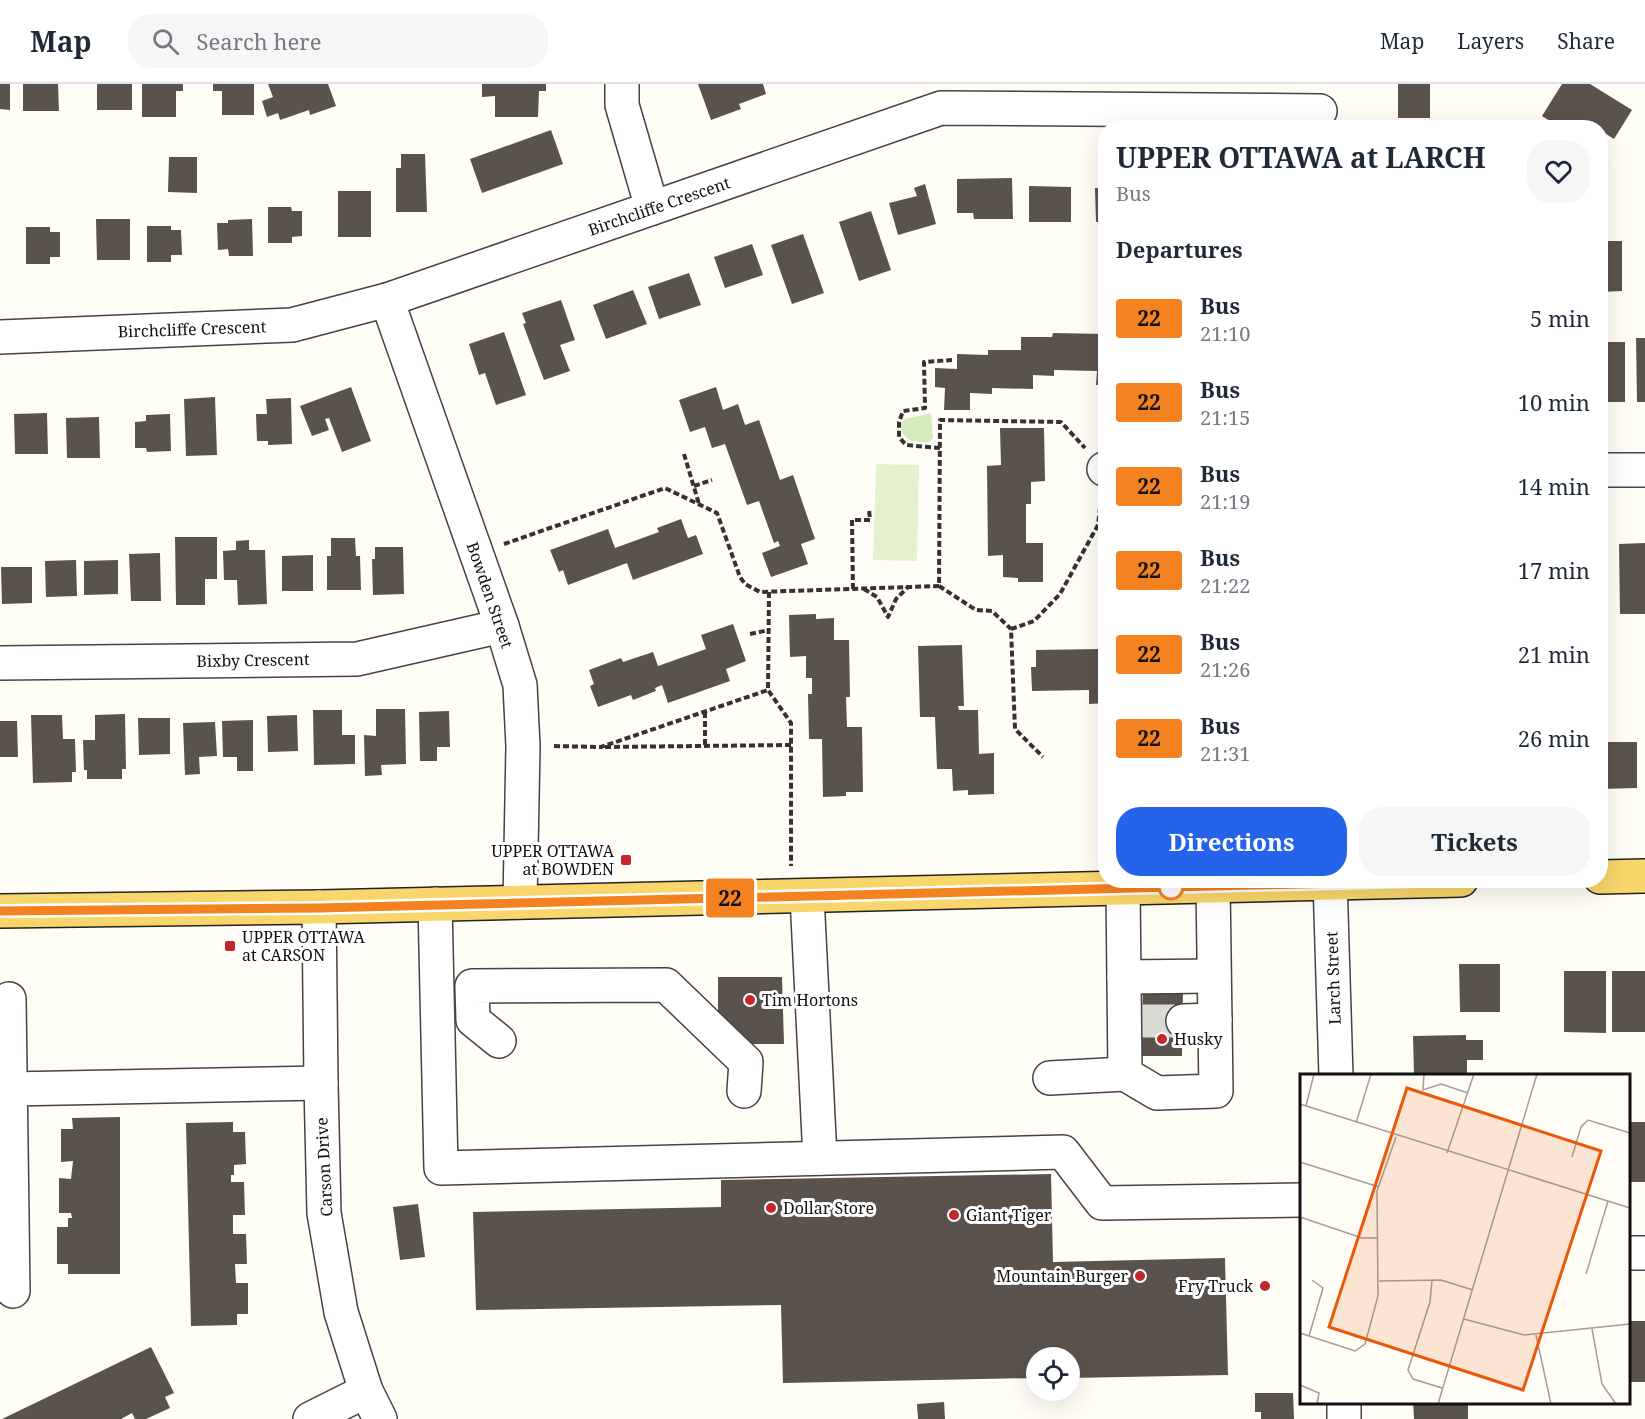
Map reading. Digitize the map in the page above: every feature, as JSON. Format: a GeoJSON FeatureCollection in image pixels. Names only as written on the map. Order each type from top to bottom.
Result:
{"type":"FeatureCollection","features":[{"type":"Feature","properties":{"kind":"main road"},"geometry":{"type":"LineString","coordinates":[[1608,877],[1645,876]]}},
{"type":"Feature","properties":{"kind":"main road"},"geometry":{"type":"LineString","coordinates":[[0,911],[319,908],[1123,888]]}},
{"type":"Feature","properties":{"kind":"street"},"geometry":{"type":"LineString","coordinates":[[622,84],[622,105],[652,208]]}},
{"type":"Feature","properties":{"kind":"street","name":"Birchcliffe Crescent"},"geometry":{"type":"LineString","coordinates":[[0,337],[292,324],[387,300],[941,108],[969,96],[1321,108]]}},
{"type":"Feature","properties":{"kind":"street","name":"Bowden Street"},"geometry":{"type":"LineString","coordinates":[[387,300],[502,626],[520,685],[523,746],[520,902]]}},
{"type":"Feature","properties":{"kind":"street"},"geometry":{"type":"LineString","coordinates":[[1608,470],[1645,470]]}},
{"type":"Feature","properties":{"kind":"street","name":"Bixby Crescent"},"geometry":{"type":"LineString","coordinates":[[0,663],[357,659],[502,626]]}},
{"type":"Feature","properties":{"kind":"street"},"geometry":{"type":"LineString","coordinates":[[1123,888],[1124,977],[1134,1021],[1125,1074]]}},
{"type":"Feature","properties":{"kind":"street"},"geometry":{"type":"LineString","coordinates":[[1050,1078],[1125,1074],[1157,1093],[1216,1091],[1199,1020],[1214,976],[1213,888]]}},
{"type":"Feature","properties":{"kind":"street","name":"Larch Street"},"geometry":{"type":"LineString","coordinates":[[1330,888],[1336,1074]]}},
{"type":"Feature","properties":{"kind":"street"},"geometry":{"type":"LineString","coordinates":[[799,896],[820,1158]]}},
{"type":"Feature","properties":{"kind":"street"},"geometry":{"type":"LineString","coordinates":[[435,904],[441,1168],[1063,1152],[1102,1203],[1300,1200]]}},
{"type":"Feature","properties":{"kind":"street","name":"Carson Drive"},"geometry":{"type":"LineString","coordinates":[[319,908],[324,1213],[341,1312],[366,1390],[380,1419]]}},
{"type":"Feature","properties":{"kind":"street"},"geometry":{"type":"LineString","coordinates":[[1124,977],[1214,976]]}},
{"type":"Feature","properties":{"kind":"street"},"geometry":{"type":"LineString","coordinates":[[499,1041],[473,1020],[472,986],[666,985],[746,1062],[744,1091]]}},
{"type":"Feature","properties":{"kind":"street"},"geometry":{"type":"LineString","coordinates":[[9,999],[10,1089],[6,1215],[13,1291]]}},
{"type":"Feature","properties":{"kind":"street"},"geometry":{"type":"LineString","coordinates":[[10,1089],[321,1083]]}},
{"type":"Feature","properties":{"kind":"street"},"geometry":{"type":"LineString","coordinates":[[310,1419],[366,1390]]}},
{"type":"Feature","properties":{"kind":"path"},"geometry":{"type":"LineString","coordinates":[[940,448],[906,445],[899,437],[898,422],[903,411],[925,408],[924,362],[952,360]]}},
{"type":"Feature","properties":{"kind":"path"},"geometry":{"type":"LineString","coordinates":[[939,586],[940,420],[1061,422],[1098,462]]}},
{"type":"Feature","properties":{"kind":"path"},"geometry":{"type":"LineString","coordinates":[[684,454],[699,504]]}},
{"type":"Feature","properties":{"kind":"path"},"geometry":{"type":"LineString","coordinates":[[694,486],[712,480]]}},
{"type":"Feature","properties":{"kind":"path"},"geometry":{"type":"LineString","coordinates":[[476,554],[665,488],[717,513],[740,578],[745,584],[760,592],[939,586],[976,610],[992,610],[1011,629],[1015,729],[1043,757]]}},
{"type":"Feature","properties":{"kind":"path"},"geometry":{"type":"LineString","coordinates":[[853,589],[852,520],[870,520],[869,509]]}},
{"type":"Feature","properties":{"kind":"path"},"geometry":{"type":"LineString","coordinates":[[1011,629],[1034,621],[1060,594],[1098,525]]}},
{"type":"Feature","properties":{"kind":"path"},"geometry":{"type":"LineString","coordinates":[[863,589],[877,597],[888,616],[896,600],[908,587]]}},
{"type":"Feature","properties":{"kind":"path"},"geometry":{"type":"LineString","coordinates":[[769,592],[768,690],[791,723],[799,896]]}},
{"type":"Feature","properties":{"kind":"path"},"geometry":{"type":"LineString","coordinates":[[750,634],[769,630]]}},
{"type":"Feature","properties":{"kind":"path"},"geometry":{"type":"LineString","coordinates":[[601,747],[768,690]]}},
{"type":"Feature","properties":{"kind":"path"},"geometry":{"type":"LineString","coordinates":[[705,710],[705,746]]}},
{"type":"Feature","properties":{"kind":"path"},"geometry":{"type":"LineString","coordinates":[[523,746],[791,745]]}},
{"type":"Feature","properties":{"kind":"green space"},"geometry":{"type":"Polygon","coordinates":[[[931,413],[933,438],[929,442],[910,440],[904,435],[900,425],[905,419],[931,413]]]}},
{"type":"Feature","properties":{"kind":"green space"},"geometry":{"type":"Polygon","coordinates":[[[876,464],[919,465],[917,561],[873,560],[876,464]]]}},
{"type":"Feature","properties":{"kind":"building"},"geometry":{"type":"Polygon","coordinates":[[[0,84],[10,84],[10,110],[0,109],[0,84]]]}},
{"type":"Feature","properties":{"kind":"building"},"geometry":{"type":"Polygon","coordinates":[[[23,84],[58,84],[59,111],[23,111],[23,84]]]}},
{"type":"Feature","properties":{"kind":"building"},"geometry":{"type":"Polygon","coordinates":[[[97,84],[132,84],[132,110],[97,110],[97,84]]]}},
{"type":"Feature","properties":{"kind":"building"},"geometry":{"type":"Polygon","coordinates":[[[142,84],[183,84],[183,91],[176,91],[176,117],[142,117],[142,84]]]}},
{"type":"Feature","properties":{"kind":"building"},"geometry":{"type":"Polygon","coordinates":[[[213,84],[254,84],[254,115],[222,115],[222,91],[213,91],[213,84]]]}},
{"type":"Feature","properties":{"kind":"building"},"geometry":{"type":"Polygon","coordinates":[[[268,84],[328,84],[336,106],[310,115],[309,110],[280,120],[278,113],[267,117],[262,101],[273,97],[268,84]]]}},
{"type":"Feature","properties":{"kind":"building"},"geometry":{"type":"Polygon","coordinates":[[[482,84],[546,84],[546,91],[539,91],[538,117],[495,117],[495,96],[482,97],[482,84]]]}},
{"type":"Feature","properties":{"kind":"building"},"geometry":{"type":"Polygon","coordinates":[[[698,84],[763,84],[766,94],[739,104],[741,109],[711,120],[698,84]]]}},
{"type":"Feature","properties":{"kind":"building"},"geometry":{"type":"Polygon","coordinates":[[[1398,84],[1430,84],[1430,118],[1398,118],[1398,84]]]}},
{"type":"Feature","properties":{"kind":"building"},"geometry":{"type":"Polygon","coordinates":[[[1562,84],[1590,84],[1632,110],[1614,139],[1608,135],[1608,120],[1548,120],[1542,116],[1562,84]]]}},
{"type":"Feature","properties":{"kind":"building"},"geometry":{"type":"Polygon","coordinates":[[[551,130],[563,164],[482,193],[470,159],[551,130]]]}},
{"type":"Feature","properties":{"kind":"building"},"geometry":{"type":"Polygon","coordinates":[[[401,154],[425,154],[427,212],[396,212],[396,168],[401,168],[401,154]]]}},
{"type":"Feature","properties":{"kind":"building"},"geometry":{"type":"Polygon","coordinates":[[[169,157],[197,157],[197,193],[168,192],[169,157]]]}},
{"type":"Feature","properties":{"kind":"building"},"geometry":{"type":"Polygon","coordinates":[[[1012,178],[1013,219],[974,219],[973,213],[957,213],[957,179],[1012,178]]]}},
{"type":"Feature","properties":{"kind":"building"},"geometry":{"type":"Polygon","coordinates":[[[925,184],[936,224],[898,235],[889,203],[917,196],[914,188],[925,184]]]}},
{"type":"Feature","properties":{"kind":"building"},"geometry":{"type":"Polygon","coordinates":[[[1029,186],[1071,187],[1071,222],[1029,222],[1029,186]]]}},
{"type":"Feature","properties":{"kind":"building"},"geometry":{"type":"Polygon","coordinates":[[[1095,188],[1098,188],[1098,222],[1096,222],[1095,188]]]}},
{"type":"Feature","properties":{"kind":"building"},"geometry":{"type":"Polygon","coordinates":[[[338,191],[371,191],[371,237],[338,237],[338,191]]]}},
{"type":"Feature","properties":{"kind":"building"},"geometry":{"type":"Polygon","coordinates":[[[268,207],[291,207],[292,211],[302,211],[302,236],[292,237],[292,243],[268,243],[268,207]]]}},
{"type":"Feature","properties":{"kind":"building"},"geometry":{"type":"Polygon","coordinates":[[[871,211],[891,270],[859,281],[839,222],[871,211]]]}},
{"type":"Feature","properties":{"kind":"building"},"geometry":{"type":"Polygon","coordinates":[[[96,219],[130,219],[130,260],[97,260],[96,219]]]}},
{"type":"Feature","properties":{"kind":"building"},"geometry":{"type":"Polygon","coordinates":[[[252,219],[253,256],[229,256],[228,249],[218,250],[217,223],[252,219]]]}},
{"type":"Feature","properties":{"kind":"building"},"geometry":{"type":"Polygon","coordinates":[[[147,226],[171,226],[171,230],[181,230],[182,255],[171,255],[171,262],[147,262],[147,226]]]}},
{"type":"Feature","properties":{"kind":"building"},"geometry":{"type":"Polygon","coordinates":[[[26,227],[50,227],[50,232],[60,232],[60,257],[50,257],[50,264],[26,264],[26,227]]]}},
{"type":"Feature","properties":{"kind":"building"},"geometry":{"type":"Polygon","coordinates":[[[803,234],[824,293],[792,304],[771,245],[803,234]]]}},
{"type":"Feature","properties":{"kind":"building"},"geometry":{"type":"Polygon","coordinates":[[[1608,241],[1622,241],[1622,291],[1608,292],[1608,241]]]}},
{"type":"Feature","properties":{"kind":"building"},"geometry":{"type":"Polygon","coordinates":[[[752,244],[763,275],[725,288],[714,257],[752,244]]]}},
{"type":"Feature","properties":{"kind":"building"},"geometry":{"type":"Polygon","coordinates":[[[689,273],[701,305],[659,319],[648,287],[689,273]]]}},
{"type":"Feature","properties":{"kind":"building"},"geometry":{"type":"Polygon","coordinates":[[[633,290],[647,324],[606,339],[593,305],[633,290]]]}},
{"type":"Feature","properties":{"kind":"building"},"geometry":{"type":"Polygon","coordinates":[[[561,300],[575,340],[560,345],[570,371],[544,380],[523,324],[526,323],[522,313],[561,300]]]}},
{"type":"Feature","properties":{"kind":"building"},"geometry":{"type":"Polygon","coordinates":[[[504,332],[526,395],[496,405],[485,373],[479,375],[469,344],[504,332]]]}},
{"type":"Feature","properties":{"kind":"building"},"geometry":{"type":"Polygon","coordinates":[[[1053,333],[1098,334],[1098,385],[1096,385],[1097,371],[1054,370],[1054,376],[1033,375],[1033,389],[992,388],[992,394],[970,393],[970,410],[944,410],[945,388],[935,387],[935,368],[957,369],[957,354],[988,355],[988,350],[1021,350],[1021,337],[1052,337],[1053,333]]]}},
{"type":"Feature","properties":{"kind":"building"},"geometry":{"type":"Polygon","coordinates":[[[1636,338],[1645,338],[1645,402],[1637,402],[1636,338]]]}},
{"type":"Feature","properties":{"kind":"building"},"geometry":{"type":"Polygon","coordinates":[[[1608,342],[1625,342],[1625,402],[1608,402],[1608,342]]]}},
{"type":"Feature","properties":{"kind":"building"},"geometry":{"type":"Polygon","coordinates":[[[351,387],[371,441],[342,452],[329,418],[325,419],[329,430],[312,436],[300,406],[351,387]]]}},
{"type":"Feature","properties":{"kind":"building"},"geometry":{"type":"Polygon","coordinates":[[[716,387],[723,410],[738,404],[745,425],[759,420],[780,480],[793,475],[815,539],[801,544],[808,564],[771,577],[762,553],[780,546],[778,541],[774,543],[759,501],[747,505],[725,444],[712,448],[705,427],[690,432],[679,400],[716,387]]]}},
{"type":"Feature","properties":{"kind":"building"},"geometry":{"type":"Polygon","coordinates":[[[215,397],[217,455],[186,456],[184,399],[215,397]]]}},
{"type":"Feature","properties":{"kind":"building"},"geometry":{"type":"Polygon","coordinates":[[[291,398],[292,444],[268,445],[268,441],[257,441],[256,414],[267,414],[266,399],[291,398]]]}},
{"type":"Feature","properties":{"kind":"building"},"geometry":{"type":"Polygon","coordinates":[[[47,413],[48,454],[15,454],[14,414],[47,413]]]}},
{"type":"Feature","properties":{"kind":"building"},"geometry":{"type":"Polygon","coordinates":[[[170,414],[171,451],[147,452],[146,448],[135,448],[135,422],[146,421],[146,415],[170,414]]]}},
{"type":"Feature","properties":{"kind":"building"},"geometry":{"type":"Polygon","coordinates":[[[99,417],[100,458],[67,458],[66,418],[99,417]]]}},
{"type":"Feature","properties":{"kind":"building"},"geometry":{"type":"Polygon","coordinates":[[[1000,428],[1044,428],[1045,481],[1031,482],[1031,504],[1026,504],[1026,543],[1043,543],[1043,582],[1018,582],[1018,578],[1003,577],[1003,555],[988,556],[987,466],[1001,465],[1000,428]]]}},
{"type":"Feature","properties":{"kind":"building"},"geometry":{"type":"Polygon","coordinates":[[[681,519],[688,538],[696,535],[703,554],[633,580],[627,563],[568,585],[563,570],[559,572],[550,550],[608,529],[615,548],[659,532],[657,528],[681,519]]]}},
{"type":"Feature","properties":{"kind":"building"},"geometry":{"type":"Polygon","coordinates":[[[175,537],[217,537],[217,579],[205,579],[205,605],[176,605],[175,537]]]}},
{"type":"Feature","properties":{"kind":"building"},"geometry":{"type":"Polygon","coordinates":[[[331,538],[355,538],[356,556],[360,556],[361,590],[327,590],[327,556],[331,556],[331,538]]]}},
{"type":"Feature","properties":{"kind":"building"},"geometry":{"type":"Polygon","coordinates":[[[249,540],[249,550],[265,550],[267,604],[238,605],[237,580],[224,580],[223,551],[236,550],[236,541],[249,540]]]}},
{"type":"Feature","properties":{"kind":"building"},"geometry":{"type":"Polygon","coordinates":[[[1645,543],[1645,614],[1620,614],[1619,544],[1645,543]]]}},
{"type":"Feature","properties":{"kind":"building"},"geometry":{"type":"Polygon","coordinates":[[[375,547],[403,547],[404,594],[373,595],[372,559],[375,559],[375,547]]]}},
{"type":"Feature","properties":{"kind":"building"},"geometry":{"type":"Polygon","coordinates":[[[160,553],[161,601],[131,601],[129,554],[160,553]]]}},
{"type":"Feature","properties":{"kind":"building"},"geometry":{"type":"Polygon","coordinates":[[[313,555],[313,591],[282,591],[282,556],[313,555]]]}},
{"type":"Feature","properties":{"kind":"building"},"geometry":{"type":"Polygon","coordinates":[[[76,560],[77,596],[46,597],[45,561],[76,560]]]}},
{"type":"Feature","properties":{"kind":"building"},"geometry":{"type":"Polygon","coordinates":[[[118,560],[118,594],[84,595],[84,561],[118,560]]]}},
{"type":"Feature","properties":{"kind":"building"},"geometry":{"type":"Polygon","coordinates":[[[1,567],[32,567],[32,603],[2,604],[1,567]]]}},
{"type":"Feature","properties":{"kind":"building"},"geometry":{"type":"Polygon","coordinates":[[[816,614],[816,619],[834,618],[834,640],[849,640],[850,697],[846,697],[847,727],[862,727],[863,792],[846,792],[846,796],[823,797],[822,739],[809,739],[808,694],[812,694],[812,678],[806,678],[806,656],[790,657],[789,615],[816,614]]]}},
{"type":"Feature","properties":{"kind":"building"},"geometry":{"type":"Polygon","coordinates":[[[733,624],[746,661],[726,669],[730,681],[668,703],[662,685],[655,688],[656,691],[633,700],[631,695],[598,707],[590,686],[594,684],[589,670],[621,658],[623,662],[653,652],[658,666],[706,649],[701,635],[733,624]]]}},
{"type":"Feature","properties":{"kind":"building"},"geometry":{"type":"Polygon","coordinates":[[[962,645],[964,706],[958,706],[959,710],[978,710],[979,754],[994,753],[994,794],[968,795],[968,790],[953,791],[952,769],[937,769],[935,717],[920,717],[918,646],[962,645]]]}},
{"type":"Feature","properties":{"kind":"building"},"geometry":{"type":"Polygon","coordinates":[[[1098,649],[1098,703],[1089,704],[1089,690],[1032,691],[1031,667],[1036,667],[1036,650],[1098,649]]]}},
{"type":"Feature","properties":{"kind":"building"},"geometry":{"type":"Polygon","coordinates":[[[376,709],[405,709],[406,764],[381,765],[382,775],[365,776],[364,735],[376,736],[376,709]]]}},
{"type":"Feature","properties":{"kind":"building"},"geometry":{"type":"Polygon","coordinates":[[[313,710],[342,710],[342,735],[355,735],[355,764],[314,765],[313,710]]]}},
{"type":"Feature","properties":{"kind":"building"},"geometry":{"type":"Polygon","coordinates":[[[449,711],[450,747],[437,747],[437,761],[420,761],[419,712],[449,711]]]}},
{"type":"Feature","properties":{"kind":"building"},"geometry":{"type":"Polygon","coordinates":[[[125,714],[126,769],[122,769],[122,779],[87,779],[87,770],[84,770],[83,740],[95,740],[95,715],[125,714]]]}},
{"type":"Feature","properties":{"kind":"building"},"geometry":{"type":"Polygon","coordinates":[[[31,715],[62,715],[63,739],[75,739],[76,772],[72,772],[72,782],[33,783],[31,715]]]}},
{"type":"Feature","properties":{"kind":"building"},"geometry":{"type":"Polygon","coordinates":[[[297,715],[298,751],[268,752],[267,716],[297,715]]]}},
{"type":"Feature","properties":{"kind":"building"},"geometry":{"type":"Polygon","coordinates":[[[138,718],[170,718],[170,754],[139,755],[138,718]]]}},
{"type":"Feature","properties":{"kind":"building"},"geometry":{"type":"Polygon","coordinates":[[[253,720],[253,771],[237,771],[237,757],[223,757],[222,721],[253,720]]]}},
{"type":"Feature","properties":{"kind":"building"},"geometry":{"type":"Polygon","coordinates":[[[0,721],[17,721],[18,757],[0,757],[0,721]]]}},
{"type":"Feature","properties":{"kind":"building"},"geometry":{"type":"Polygon","coordinates":[[[215,722],[217,756],[199,757],[200,774],[185,775],[183,723],[215,722]]]}},
{"type":"Feature","properties":{"kind":"building"},"geometry":{"type":"Polygon","coordinates":[[[1608,742],[1637,742],[1637,788],[1608,789],[1608,742]]]}},
{"type":"Feature","properties":{"kind":"building"},"geometry":{"type":"Polygon","coordinates":[[[1459,964],[1500,964],[1500,1012],[1460,1012],[1459,964]]]}},
{"type":"Feature","properties":{"kind":"building"},"geometry":{"type":"Polygon","coordinates":[[[1564,971],[1606,971],[1606,1033],[1564,1032],[1564,971]]]}},
{"type":"Feature","properties":{"kind":"building"},"geometry":{"type":"Polygon","coordinates":[[[1612,971],[1645,971],[1645,1032],[1612,1032],[1612,971]]]}},
{"type":"Feature","properties":{"kind":"building","name":"Tim Hortons"},"geometry":{"type":"Polygon","coordinates":[[[718,977],[782,977],[784,1044],[743,1044],[718,1023],[718,977]]]}},
{"type":"Feature","properties":{"kind":"building","name":"Husky"},"geometry":{"type":"Polygon","coordinates":[[[1143,987],[1183,987],[1182,1056],[1141,1056],[1143,987]]]}},
{"type":"Feature","properties":{"kind":"building"},"geometry":{"type":"Polygon","coordinates":[[[1466,1035],[1466,1040],[1483,1040],[1483,1060],[1467,1060],[1467,1074],[1414,1074],[1413,1036],[1466,1035]]]}},
{"type":"Feature","properties":{"kind":"building"},"geometry":{"type":"Polygon","coordinates":[[[120,1117],[120,1274],[68,1274],[68,1264],[57,1264],[57,1227],[68,1227],[68,1218],[72,1218],[71,1213],[59,1213],[59,1178],[71,1179],[73,1161],[61,1162],[61,1129],[73,1129],[72,1118],[120,1117]]]}},
{"type":"Feature","properties":{"kind":"building"},"geometry":{"type":"Polygon","coordinates":[[[233,1122],[233,1132],[245,1132],[246,1164],[234,1165],[231,1182],[244,1182],[245,1215],[233,1215],[233,1234],[246,1234],[247,1264],[235,1264],[236,1283],[248,1283],[248,1314],[237,1314],[237,1325],[191,1326],[186,1123],[233,1122]]]}},
{"type":"Feature","properties":{"kind":"building"},"geometry":{"type":"Polygon","coordinates":[[[1630,1122],[1645,1122],[1645,1182],[1630,1182],[1630,1122]]]}},
{"type":"Feature","properties":{"kind":"building"},"geometry":{"type":"Polygon","coordinates":[[[1051,1174],[1053,1262],[1225,1258],[1228,1375],[1080,1378],[1080,1347],[1026,1347],[1026,1378],[783,1383],[781,1305],[476,1310],[473,1212],[721,1207],[721,1180],[1051,1174]]]}},
{"type":"Feature","properties":{"kind":"building"},"geometry":{"type":"Polygon","coordinates":[[[418,1204],[425,1257],[400,1260],[393,1207],[418,1204]]]}},
{"type":"Feature","properties":{"kind":"building"},"geometry":{"type":"Polygon","coordinates":[[[1630,1321],[1645,1321],[1645,1382],[1630,1382],[1630,1321]]]}},
{"type":"Feature","properties":{"kind":"building"},"geometry":{"type":"Polygon","coordinates":[[[151,1347],[174,1393],[165,1397],[170,1408],[146,1419],[135,1419],[132,1413],[121,1419],[2,1419],[151,1347]]]}},
{"type":"Feature","properties":{"kind":"building"},"geometry":{"type":"Polygon","coordinates":[[[1255,1393],[1293,1393],[1294,1419],[1261,1419],[1261,1412],[1255,1412],[1255,1393]]]}},
{"type":"Feature","properties":{"kind":"building"},"geometry":{"type":"Polygon","coordinates":[[[944,1402],[945,1419],[918,1419],[917,1404],[944,1402]]]}},
{"type":"Feature","properties":{"kind":"building"},"geometry":{"type":"Polygon","coordinates":[[[1413,1404],[1468,1404],[1468,1419],[1414,1419],[1413,1404]]]}},
{"type":"Feature","properties":{"kind":"tunnel"},"geometry":{"type":"LineString","coordinates":[[1142,1021],[1183,1021]]}},
{"type":"Feature","properties":{"kind":"bus line","name":"22"},"geometry":{"type":"LineString","coordinates":[[0,911],[319,908],[1134,888]]}},
{"type":"Feature","properties":{"kind":"place","name":"UPPER OTTAWA at BOWDEN"},"geometry":{"type":"Point","coordinates":[626,860]}},
{"type":"Feature","properties":{"kind":"place","name":"UPPER OTTAWA at CARSON"},"geometry":{"type":"Point","coordinates":[230,946]}},
{"type":"Feature","properties":{"kind":"place","name":"Tim Hortons"},"geometry":{"type":"Point","coordinates":[750,1000]}},
{"type":"Feature","properties":{"kind":"place","name":"Husky"},"geometry":{"type":"Point","coordinates":[1162,1039]}},
{"type":"Feature","properties":{"kind":"place","name":"Dollar Store"},"geometry":{"type":"Point","coordinates":[771,1208]}},
{"type":"Feature","properties":{"kind":"place","name":"Giant Tiger"},"geometry":{"type":"Point","coordinates":[954,1215]}},
{"type":"Feature","properties":{"kind":"place","name":"Mountain Burger"},"geometry":{"type":"Point","coordinates":[1140,1276]}},
{"type":"Feature","properties":{"kind":"place","name":"Fry Truck"},"geometry":{"type":"Point","coordinates":[1265,1286]}}]}
